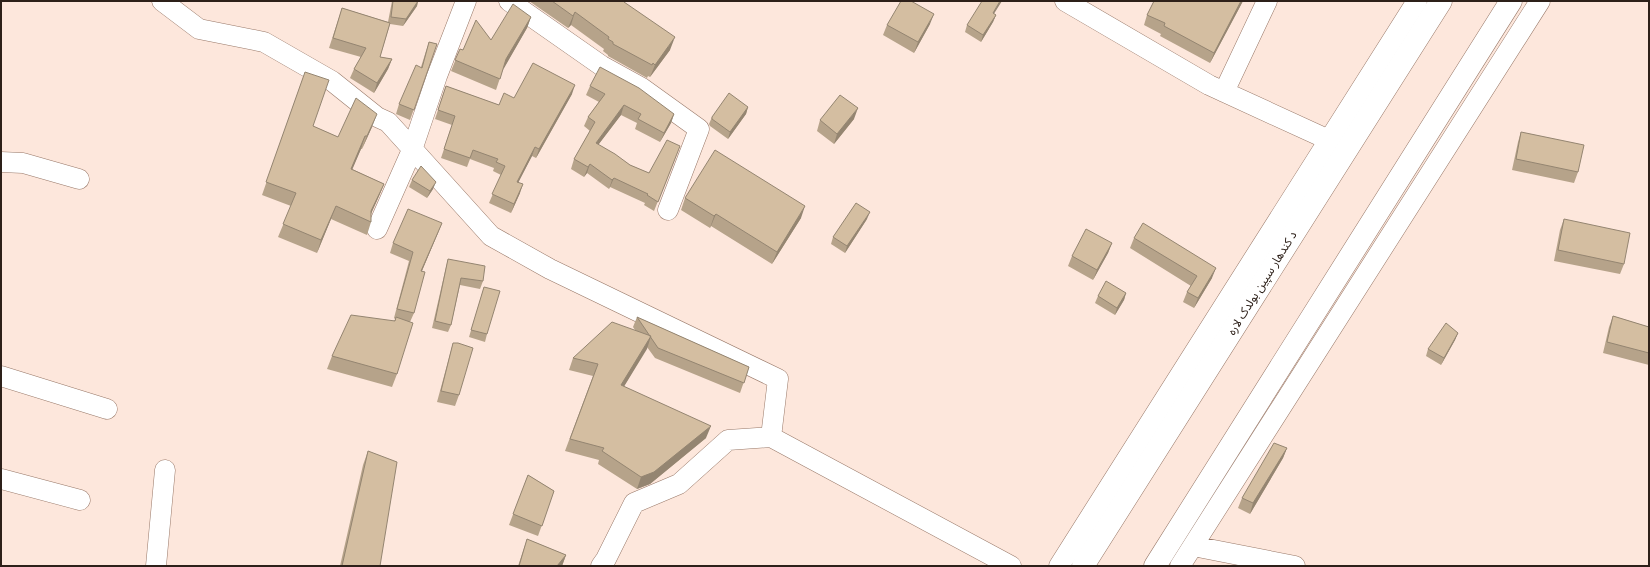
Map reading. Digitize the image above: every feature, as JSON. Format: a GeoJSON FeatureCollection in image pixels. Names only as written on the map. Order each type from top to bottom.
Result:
{"type":"FeatureCollection","features":[{"type":"Feature","properties":{"kind":"highway","name":"د کندهار سپین بولدک لاره"},"geometry":{"type":"LineString","coordinates":[[1083,566],[1441,1]]}},
{"type":"Feature","properties":{"kind":"highway"},"geometry":{"type":"LineString","coordinates":[[1155,566],[1511,1]]}},
{"type":"Feature","properties":{"kind":"street"},"geometry":{"type":"LineString","coordinates":[[162,1],[199,29],[264,42],[332,81],[376,117],[388,122],[491,236],[550,269],[778,379],[771,437]]}},
{"type":"Feature","properties":{"kind":"street"},"geometry":{"type":"LineString","coordinates":[[377,229],[412,150],[437,76],[466,1]]}},
{"type":"Feature","properties":{"kind":"street"},"geometry":{"type":"LineString","coordinates":[[509,1],[602,66],[642,88],[699,129],[668,210]]}},
{"type":"Feature","properties":{"kind":"street"},"geometry":{"type":"LineString","coordinates":[[1065,1],[1209,85],[1329,140]]}},
{"type":"Feature","properties":{"kind":"street"},"geometry":{"type":"LineString","coordinates":[[1224,92],[1267,1]]}},
{"type":"Feature","properties":{"kind":"street"},"geometry":{"type":"LineString","coordinates":[[1059,566],[1417,1]]}},
{"type":"Feature","properties":{"kind":"street"},"geometry":{"type":"LineString","coordinates":[[1180,566],[1540,1]]}},
{"type":"Feature","properties":{"kind":"street"},"geometry":{"type":"LineString","coordinates":[[1,162],[23,163],[79,179]]}},
{"type":"Feature","properties":{"kind":"street"},"geometry":{"type":"LineString","coordinates":[[1,376],[107,409]]}},
{"type":"Feature","properties":{"kind":"street"},"geometry":{"type":"LineString","coordinates":[[601,566],[634,503],[679,484],[728,440],[771,437],[1011,566]]}},
{"type":"Feature","properties":{"kind":"street"},"geometry":{"type":"LineString","coordinates":[[156,566],[165,470]]}},
{"type":"Feature","properties":{"kind":"street"},"geometry":{"type":"LineString","coordinates":[[1,479],[80,500]]}},
{"type":"Feature","properties":{"kind":"street"},"geometry":{"type":"LineString","coordinates":[[1192,546],[1295,566]]}},
{"type":"Feature","properties":{"kind":"building"},"geometry":{"type":"Polygon","coordinates":[[[393,1],[418,1],[406,19],[391,17],[393,1]]]}},
{"type":"Feature","properties":{"kind":"building"},"geometry":{"type":"Polygon","coordinates":[[[552,1],[625,1],[624,2],[675,37],[655,65],[653,63],[652,65],[613,44],[613,42],[608,39],[609,37],[575,12],[573,16],[552,1]]]}},
{"type":"Feature","properties":{"kind":"building"},"geometry":{"type":"Polygon","coordinates":[[[901,1],[911,1],[934,14],[918,42],[887,25],[901,1]]]}},
{"type":"Feature","properties":{"kind":"building"},"geometry":{"type":"Polygon","coordinates":[[[982,1],[1000,1],[993,13],[996,15],[983,35],[967,25],[982,1]]]}},
{"type":"Feature","properties":{"kind":"building"},"geometry":{"type":"Polygon","coordinates":[[[1154,1],[1241,1],[1214,53],[1164,26],[1165,23],[1147,15],[1154,1]]]}},
{"type":"Feature","properties":{"kind":"building"},"geometry":{"type":"Polygon","coordinates":[[[513,4],[531,17],[506,59],[500,79],[455,60],[460,49],[463,50],[476,20],[491,40],[513,4]]]}},
{"type":"Feature","properties":{"kind":"building"},"geometry":{"type":"Polygon","coordinates":[[[342,8],[390,23],[380,57],[392,59],[377,83],[354,69],[366,48],[333,38],[342,8]]]}},
{"type":"Feature","properties":{"kind":"building"},"geometry":{"type":"Polygon","coordinates":[[[429,42],[437,44],[414,110],[399,104],[416,65],[422,68],[429,42]]]}},
{"type":"Feature","properties":{"kind":"building"},"geometry":{"type":"Polygon","coordinates":[[[533,63],[575,85],[539,149],[535,147],[517,182],[523,184],[514,204],[492,194],[505,166],[496,162],[498,159],[473,150],[470,158],[444,149],[455,116],[438,110],[446,86],[499,105],[504,93],[514,98],[533,63]]]}},
{"type":"Feature","properties":{"kind":"building"},"geometry":{"type":"Polygon","coordinates":[[[600,67],[639,88],[674,114],[664,133],[638,119],[641,114],[624,105],[596,143],[630,165],[649,173],[667,140],[680,146],[658,202],[647,195],[648,194],[614,178],[612,180],[590,164],[588,167],[574,159],[595,122],[588,117],[605,94],[590,86],[600,67]]]}},
{"type":"Feature","properties":{"kind":"building"},"geometry":{"type":"Polygon","coordinates":[[[305,72],[329,80],[313,126],[338,137],[356,98],[377,114],[367,136],[365,136],[351,169],[384,184],[371,211],[371,222],[336,206],[321,240],[283,224],[296,193],[266,182],[305,72]]]}},
{"type":"Feature","properties":{"kind":"building"},"geometry":{"type":"Polygon","coordinates":[[[729,93],[748,107],[730,132],[712,119],[729,93]]]}},
{"type":"Feature","properties":{"kind":"building"},"geometry":{"type":"Polygon","coordinates":[[[840,95],[858,108],[837,134],[820,120],[840,95]]]}},
{"type":"Feature","properties":{"kind":"building"},"geometry":{"type":"Polygon","coordinates":[[[1521,132],[1584,145],[1578,172],[1516,159],[1521,132]]]}},
{"type":"Feature","properties":{"kind":"building"},"geometry":{"type":"Polygon","coordinates":[[[715,150],[805,206],[777,252],[716,214],[714,216],[685,198],[715,150]]]}},
{"type":"Feature","properties":{"kind":"building"},"geometry":{"type":"Polygon","coordinates":[[[421,166],[436,182],[430,191],[412,180],[421,166]]]}},
{"type":"Feature","properties":{"kind":"building"},"geometry":{"type":"Polygon","coordinates":[[[856,203],[870,212],[847,246],[833,237],[856,203]]]}},
{"type":"Feature","properties":{"kind":"building"},"geometry":{"type":"Polygon","coordinates":[[[408,209],[442,223],[421,271],[425,272],[414,313],[397,309],[413,252],[393,243],[408,209]]]}},
{"type":"Feature","properties":{"kind":"building"},"geometry":{"type":"Polygon","coordinates":[[[1564,219],[1630,233],[1624,264],[1558,250],[1564,219]]]}},
{"type":"Feature","properties":{"kind":"building"},"geometry":{"type":"Polygon","coordinates":[[[1143,223],[1216,268],[1198,298],[1187,292],[1197,276],[1134,238],[1143,223]]]}},
{"type":"Feature","properties":{"kind":"building"},"geometry":{"type":"Polygon","coordinates":[[[1086,229],[1112,243],[1097,270],[1072,256],[1086,229]]]}},
{"type":"Feature","properties":{"kind":"building"},"geometry":{"type":"Polygon","coordinates":[[[448,259],[485,266],[483,281],[461,278],[451,325],[435,321],[448,259]]]}},
{"type":"Feature","properties":{"kind":"building"},"geometry":{"type":"Polygon","coordinates":[[[1106,281],[1126,293],[1117,308],[1098,296],[1106,281]]]}},
{"type":"Feature","properties":{"kind":"building"},"geometry":{"type":"Polygon","coordinates":[[[484,287],[500,291],[487,334],[471,330],[484,287]]]}},
{"type":"Feature","properties":{"kind":"building"},"geometry":{"type":"Polygon","coordinates":[[[351,315],[395,321],[396,317],[413,323],[397,374],[332,356],[351,315]]]}},
{"type":"Feature","properties":{"kind":"building"},"geometry":{"type":"Polygon","coordinates":[[[1613,316],[1649,327],[1649,353],[1607,342],[1613,316]]]}},
{"type":"Feature","properties":{"kind":"building"},"geometry":{"type":"Polygon","coordinates":[[[637,317],[749,367],[744,383],[658,348],[637,317]]]}},
{"type":"Feature","properties":{"kind":"building"},"geometry":{"type":"Polygon","coordinates":[[[612,322],[651,336],[621,385],[711,426],[654,472],[641,477],[602,451],[604,448],[570,439],[598,364],[573,358],[612,322]]]}},
{"type":"Feature","properties":{"kind":"building"},"geometry":{"type":"Polygon","coordinates":[[[1446,323],[1458,333],[1444,358],[1428,349],[1446,323]]]}},
{"type":"Feature","properties":{"kind":"building"},"geometry":{"type":"Polygon","coordinates":[[[453,343],[458,343],[473,348],[459,395],[441,391],[453,343]]]}},
{"type":"Feature","properties":{"kind":"building"},"geometry":{"type":"Polygon","coordinates":[[[1274,443],[1287,448],[1253,503],[1242,498],[1274,443]]]}},
{"type":"Feature","properties":{"kind":"building"},"geometry":{"type":"Polygon","coordinates":[[[368,451],[397,462],[380,566],[342,566],[368,451]]]}},
{"type":"Feature","properties":{"kind":"building"},"geometry":{"type":"Polygon","coordinates":[[[528,475],[554,491],[542,526],[513,514],[528,475]]]}},
{"type":"Feature","properties":{"kind":"building"},"geometry":{"type":"Polygon","coordinates":[[[527,539],[566,555],[557,566],[519,566],[527,539]]]}}]}
